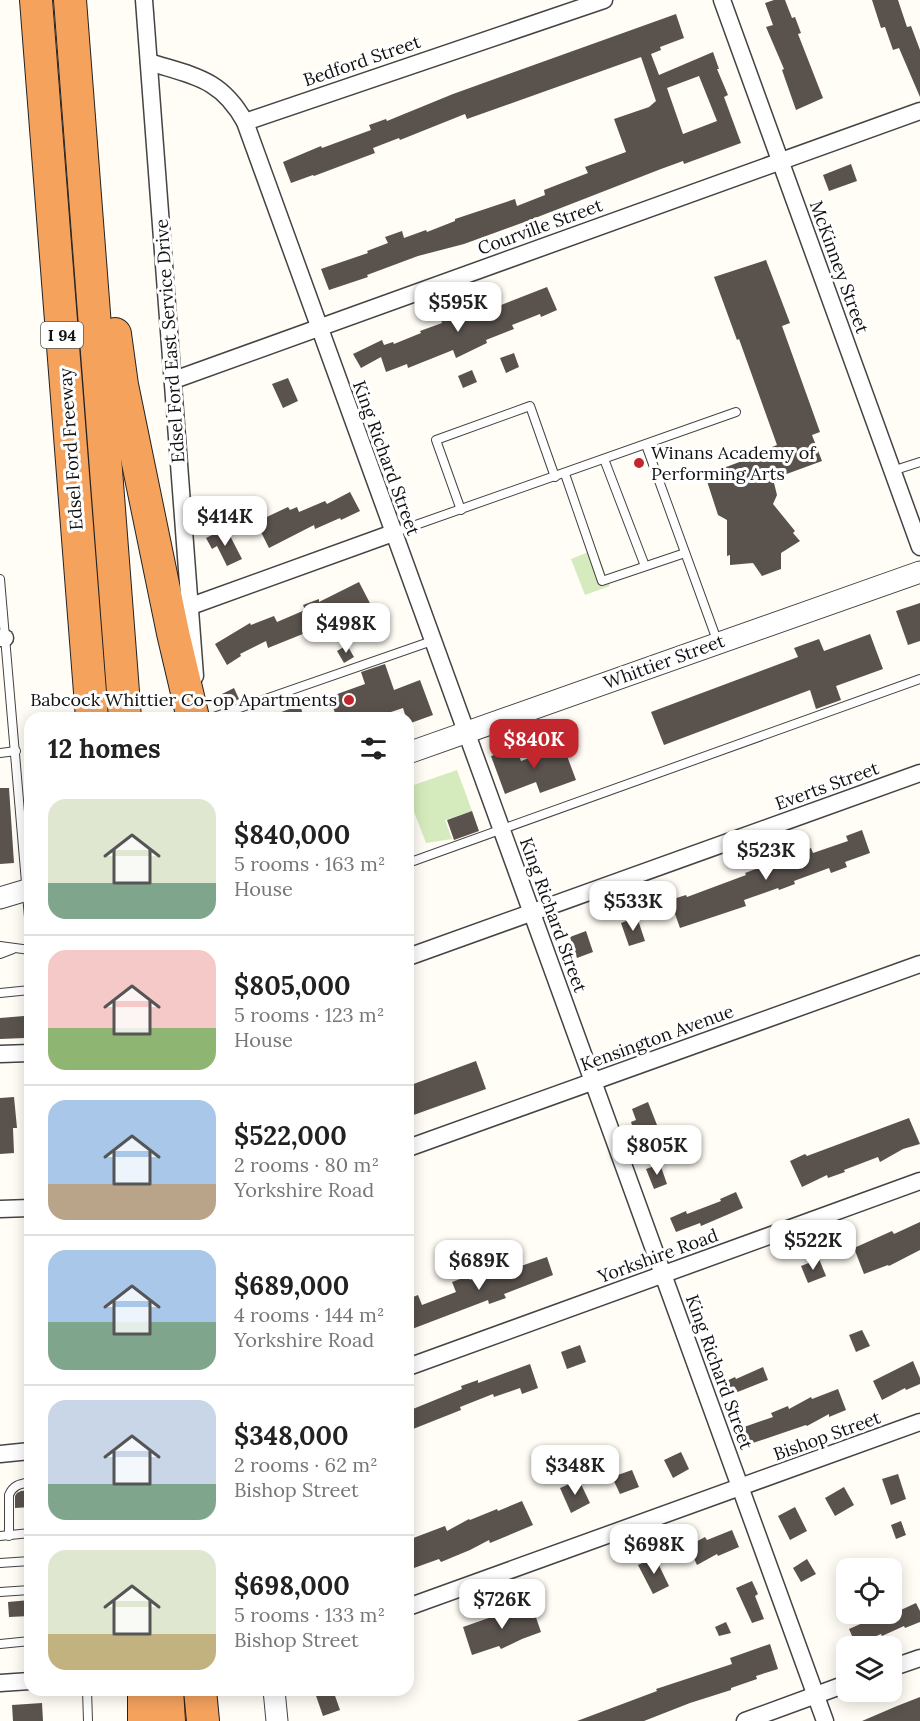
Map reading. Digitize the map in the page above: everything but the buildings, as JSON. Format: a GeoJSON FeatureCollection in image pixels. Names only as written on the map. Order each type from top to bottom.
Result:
{"type":"FeatureCollection","features":[{"type":"Feature","properties":{"kind":"highway","name":"Edsel Ford Freeway"},"geometry":{"type":"LineString","coordinates":[[36,0],[92,712]]}},
{"type":"Feature","properties":{"kind":"highway","name":"Edsel Ford Freeway"},"geometry":{"type":"LineString","coordinates":[[69,0],[125,712]]}},
{"type":"Feature","properties":{"kind":"highway"},"geometry":{"type":"LineString","coordinates":[[87,222],[103,243],[122,385],[172,633],[192,712]]}},
{"type":"Feature","properties":{"kind":"highway"},"geometry":{"type":"LineString","coordinates":[[144,1696],[144,1721]]}},
{"type":"Feature","properties":{"kind":"highway"},"geometry":{"type":"LineString","coordinates":[[167,1696],[169,1721]]}},
{"type":"Feature","properties":{"kind":"highway"},"geometry":{"type":"LineString","coordinates":[[201,1696],[203,1721]]}},
{"type":"Feature","properties":{"kind":"street","name":"Edsel Ford East Service Drive"},"geometry":{"type":"LineString","coordinates":[[144,0],[198,712]]}},
{"type":"Feature","properties":{"kind":"street","name":"Bedford Street"},"geometry":{"type":"LineString","coordinates":[[245,122],[604,0]]}},
{"type":"Feature","properties":{"kind":"street","name":"McKinney Street"},"geometry":{"type":"LineString","coordinates":[[722,0],[920,548]]}},
{"type":"Feature","properties":{"kind":"street"},"geometry":{"type":"LineString","coordinates":[[149,62],[205,80],[222,91],[235,105],[245,122]]}},
{"type":"Feature","properties":{"kind":"street","name":"Courville Street"},"geometry":{"type":"LineString","coordinates":[[174,380],[920,111]]}},
{"type":"Feature","properties":{"kind":"street","name":"King Richard Street"},"geometry":{"type":"LineString","coordinates":[[245,122],[825,1721]]}},
{"type":"Feature","properties":{"kind":"street"},"geometry":{"type":"LineString","coordinates":[[191,606],[393,533]]}},
{"type":"Feature","properties":{"kind":"street","name":"Whittier Street"},"geometry":{"type":"LineString","coordinates":[[414,751],[920,572]]}},
{"type":"Feature","properties":{"kind":"street","name":"Everts Street"},"geometry":{"type":"LineString","coordinates":[[414,955],[920,773]]}},
{"type":"Feature","properties":{"kind":"street"},"geometry":{"type":"LineString","coordinates":[[0,898],[24,891]]}},
{"type":"Feature","properties":{"kind":"street","name":"Kensington Avenue"},"geometry":{"type":"LineString","coordinates":[[414,1146],[920,964]]}},
{"type":"Feature","properties":{"kind":"street"},"geometry":{"type":"LineString","coordinates":[[0,1054],[24,1053]]}},
{"type":"Feature","properties":{"kind":"street","name":"Yorkshire Road"},"geometry":{"type":"LineString","coordinates":[[414,1365],[920,1181]]}},
{"type":"Feature","properties":{"kind":"street"},"geometry":{"type":"LineString","coordinates":[[0,1209],[24,1208]]}},
{"type":"Feature","properties":{"kind":"street","name":"Bishop Street"},"geometry":{"type":"LineString","coordinates":[[414,1605],[920,1422]]}},
{"type":"Feature","properties":{"kind":"street"},"geometry":{"type":"LineString","coordinates":[[0,1454],[24,1452]]}},
{"type":"Feature","properties":{"kind":"street"},"geometry":{"type":"LineString","coordinates":[[902,1664],[920,1658]]}},
{"type":"Feature","properties":{"kind":"street"},"geometry":{"type":"LineString","coordinates":[[0,1683],[24,1681]]}},
{"type":"Feature","properties":{"kind":"street"},"geometry":{"type":"LineString","coordinates":[[745,1721],[836,1688]]}},
{"type":"Feature","properties":{"kind":"street"},"geometry":{"type":"LineString","coordinates":[[275,1696],[277,1721]]}},
{"type":"Feature","properties":{"kind":"lane"},"geometry":{"type":"LineString","coordinates":[[461,510],[436,440],[530,406],[555,477]]}},
{"type":"Feature","properties":{"kind":"lane"},"geometry":{"type":"LineString","coordinates":[[393,533],[736,412]]}},
{"type":"Feature","properties":{"kind":"lane"},"geometry":{"type":"LineString","coordinates":[[646,444],[718,643]]}},
{"type":"Feature","properties":{"kind":"lane"},"geometry":{"type":"LineString","coordinates":[[604,459],[645,566]]}},
{"type":"Feature","properties":{"kind":"lane"},"geometry":{"type":"LineString","coordinates":[[891,471],[920,462]]}},
{"type":"Feature","properties":{"kind":"lane"},"geometry":{"type":"LineString","coordinates":[[565,474],[602,581],[685,553]]}},
{"type":"Feature","properties":{"kind":"lane"},"geometry":{"type":"LineString","coordinates":[[0,579],[3,638],[24,836]]}},
{"type":"Feature","properties":{"kind":"lane"},"geometry":{"type":"LineString","coordinates":[[228,712],[432,641]]}},
{"type":"Feature","properties":{"kind":"lane"},"geometry":{"type":"LineString","coordinates":[[414,861],[920,680]]}},
{"type":"Feature","properties":{"kind":"lane"},"geometry":{"type":"LineString","coordinates":[[0,753],[16,751]]}},
{"type":"Feature","properties":{"kind":"lane"},"geometry":{"type":"LineString","coordinates":[[0,946],[24,950]]}},
{"type":"Feature","properties":{"kind":"lane"},"geometry":{"type":"LineString","coordinates":[[0,954],[13,949]]}},
{"type":"Feature","properties":{"kind":"lane"},"geometry":{"type":"LineString","coordinates":[[0,993],[24,991]]}},
{"type":"Feature","properties":{"kind":"lane"},"geometry":{"type":"LineString","coordinates":[[24,1484],[12,1489],[9,1495],[4,1536],[24,1534]]}},
{"type":"Feature","properties":{"kind":"lane"},"geometry":{"type":"LineString","coordinates":[[0,1563],[24,1561]]}},
{"type":"Feature","properties":{"kind":"lane"},"geometry":{"type":"LineString","coordinates":[[0,1592],[24,1590]]}},
{"type":"Feature","properties":{"kind":"lane"},"geometry":{"type":"LineString","coordinates":[[0,1644],[24,1642]]}},
{"type":"Feature","properties":{"kind":"lane"},"geometry":{"type":"LineString","coordinates":[[87,1696],[88,1721]]}},
{"type":"Feature","properties":{"kind":"green space"},"geometry":{"type":"Polygon","coordinates":[[[596,549],[610,586],[585,595],[571,559],[596,549]]]}},
{"type":"Feature","properties":{"kind":"green space"},"geometry":{"type":"Polygon","coordinates":[[[457,770],[472,811],[445,820],[452,839],[426,843],[414,812],[414,785],[457,770]]]}},
{"type":"Feature","properties":{"kind":"place","name":"Winans Academy of Performing Arts"},"geometry":{"type":"Point","coordinates":[639,463]}},
{"type":"Feature","properties":{"kind":"place","name":"Babcock Whittier Co-op Apartments"},"geometry":{"type":"Point","coordinates":[349,700]}}]}
